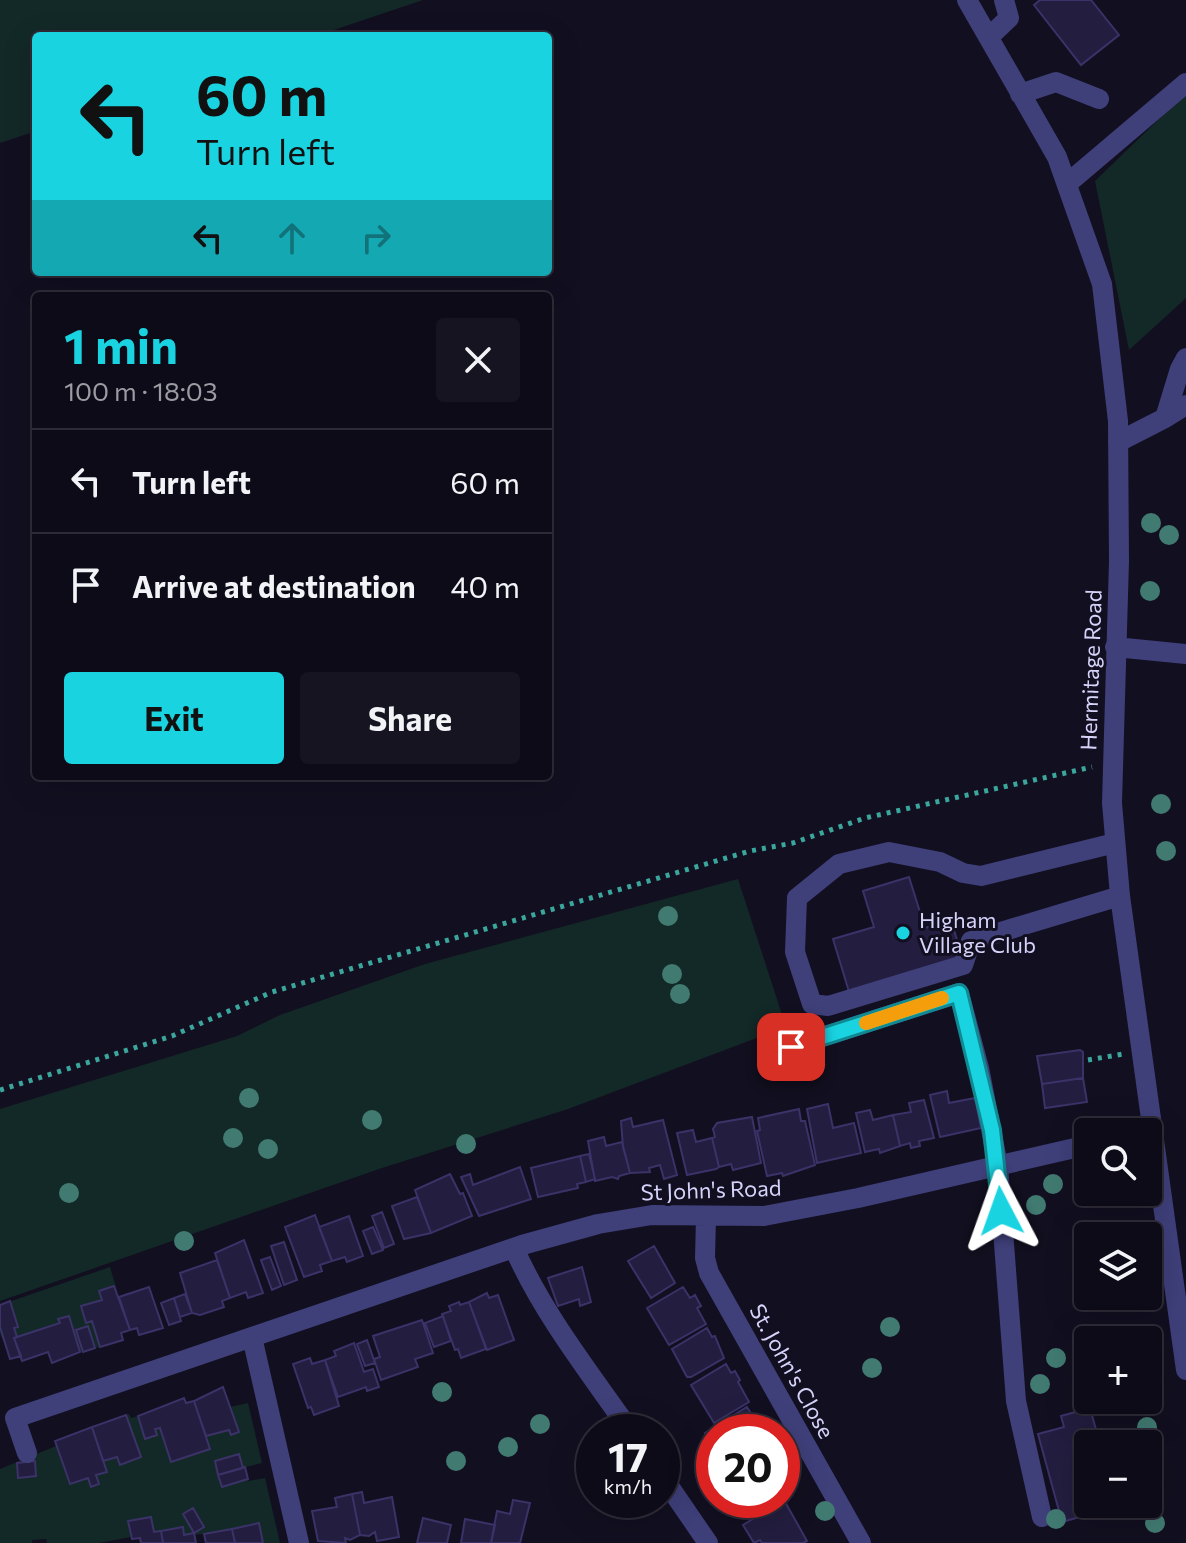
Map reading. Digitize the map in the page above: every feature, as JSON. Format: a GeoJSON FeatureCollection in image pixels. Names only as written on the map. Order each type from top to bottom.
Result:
{"type":"FeatureCollection","features":[{"type":"Feature","properties":{"kind":"street","name":"Hermitage Road"},"geometry":{"type":"LineString","coordinates":[[967,0],[1057,157],[1102,284],[1118,421],[1119,561],[1112,803],[1120,896],[1149,1118]]}},
{"type":"Feature","properties":{"kind":"street"},"geometry":{"type":"LineString","coordinates":[[989,37],[1009,18],[1004,0]]}},
{"type":"Feature","properties":{"kind":"street"},"geometry":{"type":"LineString","coordinates":[[1020,94],[1056,82],[1099,99]]}},
{"type":"Feature","properties":{"kind":"street"},"geometry":{"type":"LineString","coordinates":[[1068,183],[1186,83]]}},
{"type":"Feature","properties":{"kind":"street"},"geometry":{"type":"LineString","coordinates":[[1165,418],[1170,394],[1186,358]]}},
{"type":"Feature","properties":{"kind":"street"},"geometry":{"type":"LineString","coordinates":[[1118,442],[1186,405]]}},
{"type":"Feature","properties":{"kind":"street"},"geometry":{"type":"LineString","coordinates":[[1115,647],[1186,654]]}},
{"type":"Feature","properties":{"kind":"street"},"geometry":{"type":"LineString","coordinates":[[1115,843],[981,876],[963,873],[940,862],[889,852],[839,864],[797,898],[795,952],[812,1004],[828,1006],[963,965],[971,941],[1120,896]]}},
{"type":"Feature","properties":{"kind":"street"},"geometry":{"type":"LineString","coordinates":[[791,1047],[959,993],[979,1068],[998,1165],[1016,1401],[1042,1517]]}},
{"type":"Feature","properties":{"kind":"street","name":"St John's Road"},"geometry":{"type":"LineString","coordinates":[[27,1453],[7,1420],[571,1230],[652,1215],[764,1216],[858,1198],[1074,1148]]}},
{"type":"Feature","properties":{"kind":"street","name":"Hermitage Road"},"geometry":{"type":"LineString","coordinates":[[1162,1190],[1181,1289],[1186,1370]]}},
{"type":"Feature","properties":{"kind":"street","name":"St. John's Close"},"geometry":{"type":"LineString","coordinates":[[706,1217],[705,1258],[709,1273],[861,1543]]}},
{"type":"Feature","properties":{"kind":"street"},"geometry":{"type":"LineString","coordinates":[[514,1248],[560,1330],[618,1414]]}},
{"type":"Feature","properties":{"kind":"street"},"geometry":{"type":"LineString","coordinates":[[252,1337],[299,1543]]}},
{"type":"Feature","properties":{"kind":"street"},"geometry":{"type":"LineString","coordinates":[[680,1502],[708,1543]]}},
{"type":"Feature","properties":{"kind":"path"},"geometry":{"type":"LineString","coordinates":[[0,1090],[172,1036],[272,992],[633,885],[750,851],[793,843],[865,818],[1112,762]]}},
{"type":"Feature","properties":{"kind":"path"},"geometry":{"type":"LineString","coordinates":[[1088,1060],[1130,1053]]}},
{"type":"Feature","properties":{"kind":"green space"},"geometry":{"type":"Polygon","coordinates":[[[0,0],[423,0],[328,32],[32,32],[32,132],[0,143],[0,0]]]}},
{"type":"Feature","properties":{"kind":"green space"},"geometry":{"type":"Polygon","coordinates":[[[1186,93],[1186,298],[1129,350],[1095,181],[1186,93]]]}},
{"type":"Feature","properties":{"kind":"green space"},"geometry":{"type":"Polygon","coordinates":[[[738,879],[786,1027],[568,1109],[382,1168],[0,1301],[0,1109],[237,1036],[280,1015],[425,964],[738,879]]]}},
{"type":"Feature","properties":{"kind":"green space"},"geometry":{"type":"Polygon","coordinates":[[[110,1267],[118,1294],[114,1286],[99,1291],[102,1300],[81,1307],[86,1322],[92,1321],[100,1347],[80,1352],[69,1317],[15,1338],[21,1356],[10,1359],[0,1333],[0,1305],[110,1267]]]}},
{"type":"Feature","properties":{"kind":"green space"},"geometry":{"type":"Polygon","coordinates":[[[248,1403],[262,1463],[246,1467],[248,1481],[265,1478],[280,1543],[263,1543],[259,1523],[184,1535],[182,1527],[154,1532],[150,1517],[128,1521],[131,1537],[99,1543],[47,1543],[46,1539],[32,1540],[32,1543],[0,1543],[0,1469],[56,1446],[69,1484],[88,1478],[92,1487],[99,1484],[96,1475],[106,1471],[103,1461],[117,1457],[121,1464],[141,1457],[126,1415],[129,1414],[131,1418],[138,1416],[145,1439],[157,1435],[155,1429],[160,1428],[171,1462],[206,1436],[229,1430],[231,1435],[238,1433],[230,1407],[248,1403]]]}},
{"type":"Feature","properties":{"kind":"building"},"geometry":{"type":"Polygon","coordinates":[[[1040,0],[1091,0],[1119,35],[1081,65],[1034,5],[1040,0]]]}},
{"type":"Feature","properties":{"kind":"building","name":"Higham Village Club"},"geometry":{"type":"Polygon","coordinates":[[[909,877],[925,928],[951,920],[963,960],[850,995],[833,939],[874,927],[863,891],[909,877]]]}},
{"type":"Feature","properties":{"kind":"building"},"geometry":{"type":"Polygon","coordinates":[[[1083,1052],[1083,1078],[1042,1084],[1037,1056],[1083,1052]]]}},
{"type":"Feature","properties":{"kind":"building"},"geometry":{"type":"Polygon","coordinates":[[[1083,1078],[1087,1102],[1045,1108],[1042,1084],[1083,1078]]]}},
{"type":"Feature","properties":{"kind":"building"},"geometry":{"type":"Polygon","coordinates":[[[947,1091],[949,1103],[975,1098],[981,1128],[940,1137],[930,1095],[947,1091]]]}},
{"type":"Feature","properties":{"kind":"building"},"geometry":{"type":"Polygon","coordinates":[[[924,1100],[934,1138],[919,1141],[920,1146],[911,1148],[910,1143],[900,1146],[893,1115],[911,1112],[909,1103],[924,1100]]]}},
{"type":"Feature","properties":{"kind":"building"},"geometry":{"type":"Polygon","coordinates":[[[828,1104],[833,1128],[854,1123],[861,1153],[817,1163],[807,1109],[828,1104]]]}},
{"type":"Feature","properties":{"kind":"building"},"geometry":{"type":"Polygon","coordinates":[[[799,1109],[801,1121],[805,1121],[815,1165],[783,1176],[782,1173],[767,1176],[757,1131],[760,1130],[758,1118],[799,1109]]]}},
{"type":"Feature","properties":{"kind":"building"},"geometry":{"type":"Polygon","coordinates":[[[870,1110],[873,1120],[893,1115],[900,1146],[880,1153],[879,1149],[865,1152],[856,1113],[870,1110]]]}},
{"type":"Feature","properties":{"kind":"building"},"geometry":{"type":"Polygon","coordinates":[[[752,1117],[761,1163],[733,1170],[731,1164],[719,1167],[713,1129],[717,1123],[752,1117]]]}},
{"type":"Feature","properties":{"kind":"building"},"geometry":{"type":"Polygon","coordinates":[[[631,1118],[633,1127],[663,1120],[677,1175],[664,1179],[660,1165],[649,1168],[650,1172],[630,1173],[623,1147],[621,1121],[631,1118]]]}},
{"type":"Feature","properties":{"kind":"building"},"geometry":{"type":"Polygon","coordinates":[[[693,1130],[696,1142],[712,1138],[719,1167],[687,1175],[677,1133],[693,1130]]]}},
{"type":"Feature","properties":{"kind":"building"},"geometry":{"type":"Polygon","coordinates":[[[604,1137],[606,1146],[622,1142],[630,1173],[618,1179],[612,1177],[595,1181],[588,1141],[604,1137]]]}},
{"type":"Feature","properties":{"kind":"building"},"geometry":{"type":"Polygon","coordinates":[[[589,1154],[595,1179],[586,1182],[580,1156],[589,1154]]]}},
{"type":"Feature","properties":{"kind":"building"},"geometry":{"type":"Polygon","coordinates":[[[580,1156],[586,1182],[577,1184],[578,1188],[538,1197],[531,1168],[580,1156]]]}},
{"type":"Feature","properties":{"kind":"building"},"geometry":{"type":"Polygon","coordinates":[[[520,1167],[531,1199],[479,1216],[461,1177],[470,1174],[473,1185],[520,1167]]]}},
{"type":"Feature","properties":{"kind":"building"},"geometry":{"type":"Polygon","coordinates":[[[450,1174],[460,1194],[463,1193],[472,1216],[431,1233],[415,1190],[450,1174]]]}},
{"type":"Feature","properties":{"kind":"building"},"geometry":{"type":"Polygon","coordinates":[[[417,1197],[431,1233],[404,1239],[392,1206],[417,1197]]]}},
{"type":"Feature","properties":{"kind":"building"},"geometry":{"type":"Polygon","coordinates":[[[382,1212],[394,1244],[384,1248],[372,1216],[382,1212]]]}},
{"type":"Feature","properties":{"kind":"building"},"geometry":{"type":"Polygon","coordinates":[[[315,1215],[332,1261],[320,1265],[322,1271],[304,1277],[285,1227],[315,1215]]]}},
{"type":"Feature","properties":{"kind":"building"},"geometry":{"type":"Polygon","coordinates":[[[349,1216],[363,1256],[347,1262],[345,1257],[332,1261],[319,1227],[349,1216]]]}},
{"type":"Feature","properties":{"kind":"building"},"geometry":{"type":"Polygon","coordinates":[[[373,1227],[383,1250],[372,1254],[363,1231],[373,1227]]]}},
{"type":"Feature","properties":{"kind":"building"},"geometry":{"type":"Polygon","coordinates":[[[244,1240],[263,1293],[248,1298],[246,1292],[230,1298],[215,1253],[244,1240]]]}},
{"type":"Feature","properties":{"kind":"building"},"geometry":{"type":"Polygon","coordinates":[[[284,1242],[297,1280],[284,1285],[271,1246],[284,1242]]]}},
{"type":"Feature","properties":{"kind":"building"},"geometry":{"type":"Polygon","coordinates":[[[654,1246],[675,1283],[651,1298],[628,1261],[654,1246]]]}},
{"type":"Feature","properties":{"kind":"building"},"geometry":{"type":"Polygon","coordinates":[[[270,1257],[281,1286],[272,1290],[261,1260],[270,1257]]]}},
{"type":"Feature","properties":{"kind":"building"},"geometry":{"type":"Polygon","coordinates":[[[217,1260],[230,1298],[222,1301],[224,1307],[200,1315],[192,1313],[180,1273],[217,1260]]]}},
{"type":"Feature","properties":{"kind":"building"},"geometry":{"type":"Polygon","coordinates":[[[582,1267],[591,1302],[580,1306],[579,1299],[558,1306],[548,1278],[582,1267]]]}},
{"type":"Feature","properties":{"kind":"building"},"geometry":{"type":"Polygon","coordinates":[[[114,1286],[130,1330],[121,1333],[123,1340],[100,1347],[92,1321],[86,1323],[81,1306],[102,1300],[99,1291],[114,1286]]]}},
{"type":"Feature","properties":{"kind":"building"},"geometry":{"type":"Polygon","coordinates":[[[149,1287],[163,1328],[139,1335],[137,1328],[130,1330],[119,1297],[149,1287]]]}},
{"type":"Feature","properties":{"kind":"building"},"geometry":{"type":"Polygon","coordinates":[[[683,1287],[690,1298],[695,1295],[701,1306],[697,1308],[706,1324],[669,1345],[647,1308],[683,1287]]]}},
{"type":"Feature","properties":{"kind":"building"},"geometry":{"type":"Polygon","coordinates":[[[487,1293],[489,1298],[498,1295],[514,1340],[487,1350],[469,1302],[487,1293]]]}},
{"type":"Feature","properties":{"kind":"building"},"geometry":{"type":"Polygon","coordinates":[[[185,1294],[192,1313],[180,1317],[174,1298],[185,1294]]]}},
{"type":"Feature","properties":{"kind":"building"},"geometry":{"type":"Polygon","coordinates":[[[174,1298],[181,1321],[169,1325],[161,1303],[174,1298]]]}},
{"type":"Feature","properties":{"kind":"building"},"geometry":{"type":"Polygon","coordinates":[[[10,1301],[18,1327],[14,1328],[17,1337],[14,1338],[21,1356],[10,1359],[0,1327],[0,1305],[10,1301]]]}},
{"type":"Feature","properties":{"kind":"building"},"geometry":{"type":"Polygon","coordinates":[[[459,1302],[460,1305],[469,1302],[486,1349],[461,1358],[442,1314],[451,1311],[449,1306],[459,1302]]]}},
{"type":"Feature","properties":{"kind":"building"},"geometry":{"type":"Polygon","coordinates":[[[69,1316],[80,1352],[52,1363],[48,1352],[22,1361],[14,1338],[60,1323],[58,1319],[69,1316]]]}},
{"type":"Feature","properties":{"kind":"building"},"geometry":{"type":"Polygon","coordinates":[[[443,1316],[451,1341],[434,1347],[425,1323],[443,1316]]]}},
{"type":"Feature","properties":{"kind":"building"},"geometry":{"type":"Polygon","coordinates":[[[422,1320],[433,1353],[415,1359],[418,1367],[381,1380],[374,1359],[380,1357],[373,1336],[422,1320]]]}},
{"type":"Feature","properties":{"kind":"building"},"geometry":{"type":"Polygon","coordinates":[[[88,1326],[95,1348],[83,1352],[76,1330],[88,1326]]]}},
{"type":"Feature","properties":{"kind":"building"},"geometry":{"type":"Polygon","coordinates":[[[707,1328],[712,1337],[715,1336],[724,1358],[687,1377],[672,1349],[707,1328]]]}},
{"type":"Feature","properties":{"kind":"building"},"geometry":{"type":"Polygon","coordinates":[[[367,1340],[375,1363],[365,1366],[357,1344],[367,1340]]]}},
{"type":"Feature","properties":{"kind":"building"},"geometry":{"type":"Polygon","coordinates":[[[354,1343],[364,1372],[373,1369],[379,1387],[367,1391],[366,1387],[338,1397],[325,1360],[336,1356],[334,1351],[354,1343]]]}},
{"type":"Feature","properties":{"kind":"building"},"geometry":{"type":"Polygon","coordinates":[[[310,1358],[312,1364],[325,1360],[339,1406],[314,1415],[311,1407],[308,1408],[293,1364],[310,1358]]]}},
{"type":"Feature","properties":{"kind":"building"},"geometry":{"type":"Polygon","coordinates":[[[726,1364],[731,1373],[735,1371],[749,1402],[729,1414],[709,1414],[691,1385],[726,1364]]]}},
{"type":"Feature","properties":{"kind":"building"},"geometry":{"type":"Polygon","coordinates":[[[223,1387],[239,1432],[231,1435],[229,1430],[206,1436],[194,1401],[223,1387]]]}},
{"type":"Feature","properties":{"kind":"building"},"geometry":{"type":"Polygon","coordinates":[[[184,1398],[186,1403],[194,1401],[210,1449],[171,1462],[160,1428],[155,1429],[157,1435],[145,1439],[138,1416],[184,1398]]]}},
{"type":"Feature","properties":{"kind":"building"},"geometry":{"type":"Polygon","coordinates":[[[747,1407],[751,1414],[736,1414],[747,1407]]]}},
{"type":"Feature","properties":{"kind":"building"},"geometry":{"type":"Polygon","coordinates":[[[1074,1412],[1092,1414],[1096,1430],[1074,1430],[1076,1518],[1062,1522],[1038,1434],[1064,1427],[1061,1416],[1074,1412]]]}},
{"type":"Feature","properties":{"kind":"building"},"geometry":{"type":"Polygon","coordinates":[[[126,1415],[141,1457],[120,1465],[117,1457],[103,1461],[92,1427],[126,1415]]]}},
{"type":"Feature","properties":{"kind":"building"},"geometry":{"type":"Polygon","coordinates":[[[92,1427],[107,1472],[96,1475],[99,1484],[91,1487],[88,1478],[70,1484],[55,1441],[92,1427]]]}},
{"type":"Feature","properties":{"kind":"building"},"geometry":{"type":"Polygon","coordinates":[[[239,1454],[243,1468],[218,1475],[215,1461],[239,1454]]]}},
{"type":"Feature","properties":{"kind":"building"},"geometry":{"type":"Polygon","coordinates":[[[35,1461],[36,1476],[18,1478],[17,1463],[35,1461]]]}},
{"type":"Feature","properties":{"kind":"building"},"geometry":{"type":"Polygon","coordinates":[[[245,1467],[248,1479],[222,1487],[218,1475],[245,1467]]]}},
{"type":"Feature","properties":{"kind":"building"},"geometry":{"type":"Polygon","coordinates":[[[362,1492],[364,1503],[392,1497],[399,1537],[377,1541],[375,1532],[369,1536],[360,1535],[352,1494],[362,1492]]]}},
{"type":"Feature","properties":{"kind":"building"},"geometry":{"type":"Polygon","coordinates":[[[352,1494],[360,1535],[350,1540],[345,1538],[346,1543],[318,1541],[312,1511],[337,1507],[335,1498],[352,1494]]]}},
{"type":"Feature","properties":{"kind":"building"},"geometry":{"type":"Polygon","coordinates":[[[513,1500],[530,1503],[520,1543],[491,1543],[497,1511],[510,1514],[513,1500]]]}},
{"type":"Feature","properties":{"kind":"building"},"geometry":{"type":"Polygon","coordinates":[[[193,1508],[204,1527],[194,1533],[183,1514],[193,1508]]]}},
{"type":"Feature","properties":{"kind":"building"},"geometry":{"type":"Polygon","coordinates":[[[151,1517],[154,1532],[161,1531],[163,1543],[141,1543],[140,1538],[132,1539],[128,1521],[151,1517]]]}},
{"type":"Feature","properties":{"kind":"building"},"geometry":{"type":"Polygon","coordinates":[[[423,1518],[451,1525],[447,1543],[417,1543],[423,1518]]]}},
{"type":"Feature","properties":{"kind":"building"},"geometry":{"type":"Polygon","coordinates":[[[754,1518],[794,1518],[807,1541],[762,1543],[760,1540],[754,1543],[743,1525],[754,1518]]]}},
{"type":"Feature","properties":{"kind":"building"},"geometry":{"type":"Polygon","coordinates":[[[465,1519],[495,1525],[491,1543],[461,1543],[465,1519]]]}},
{"type":"Feature","properties":{"kind":"building"},"geometry":{"type":"Polygon","coordinates":[[[259,1523],[263,1543],[235,1543],[232,1529],[259,1523]]]}},
{"type":"Feature","properties":{"kind":"building"},"geometry":{"type":"Polygon","coordinates":[[[183,1527],[184,1535],[194,1533],[196,1543],[163,1543],[161,1531],[183,1527]]]}},
{"type":"Feature","properties":{"kind":"building"},"geometry":{"type":"Polygon","coordinates":[[[232,1529],[235,1543],[206,1543],[204,1534],[232,1529]]]}},
{"type":"Feature","properties":{"kind":"slow traffic"},"geometry":{"type":"LineString","coordinates":[[866,1023],[942,998]]}},
{"type":"Feature","properties":{"kind":"place","name":"Higham Village Club"},"geometry":{"type":"Point","coordinates":[903,933]}},
{"type":"Feature","properties":{"kind":"route"},"geometry":{"type":"LineString","coordinates":[[791,1047],[959,993],[992,1130],[1001,1211]]}}]}
